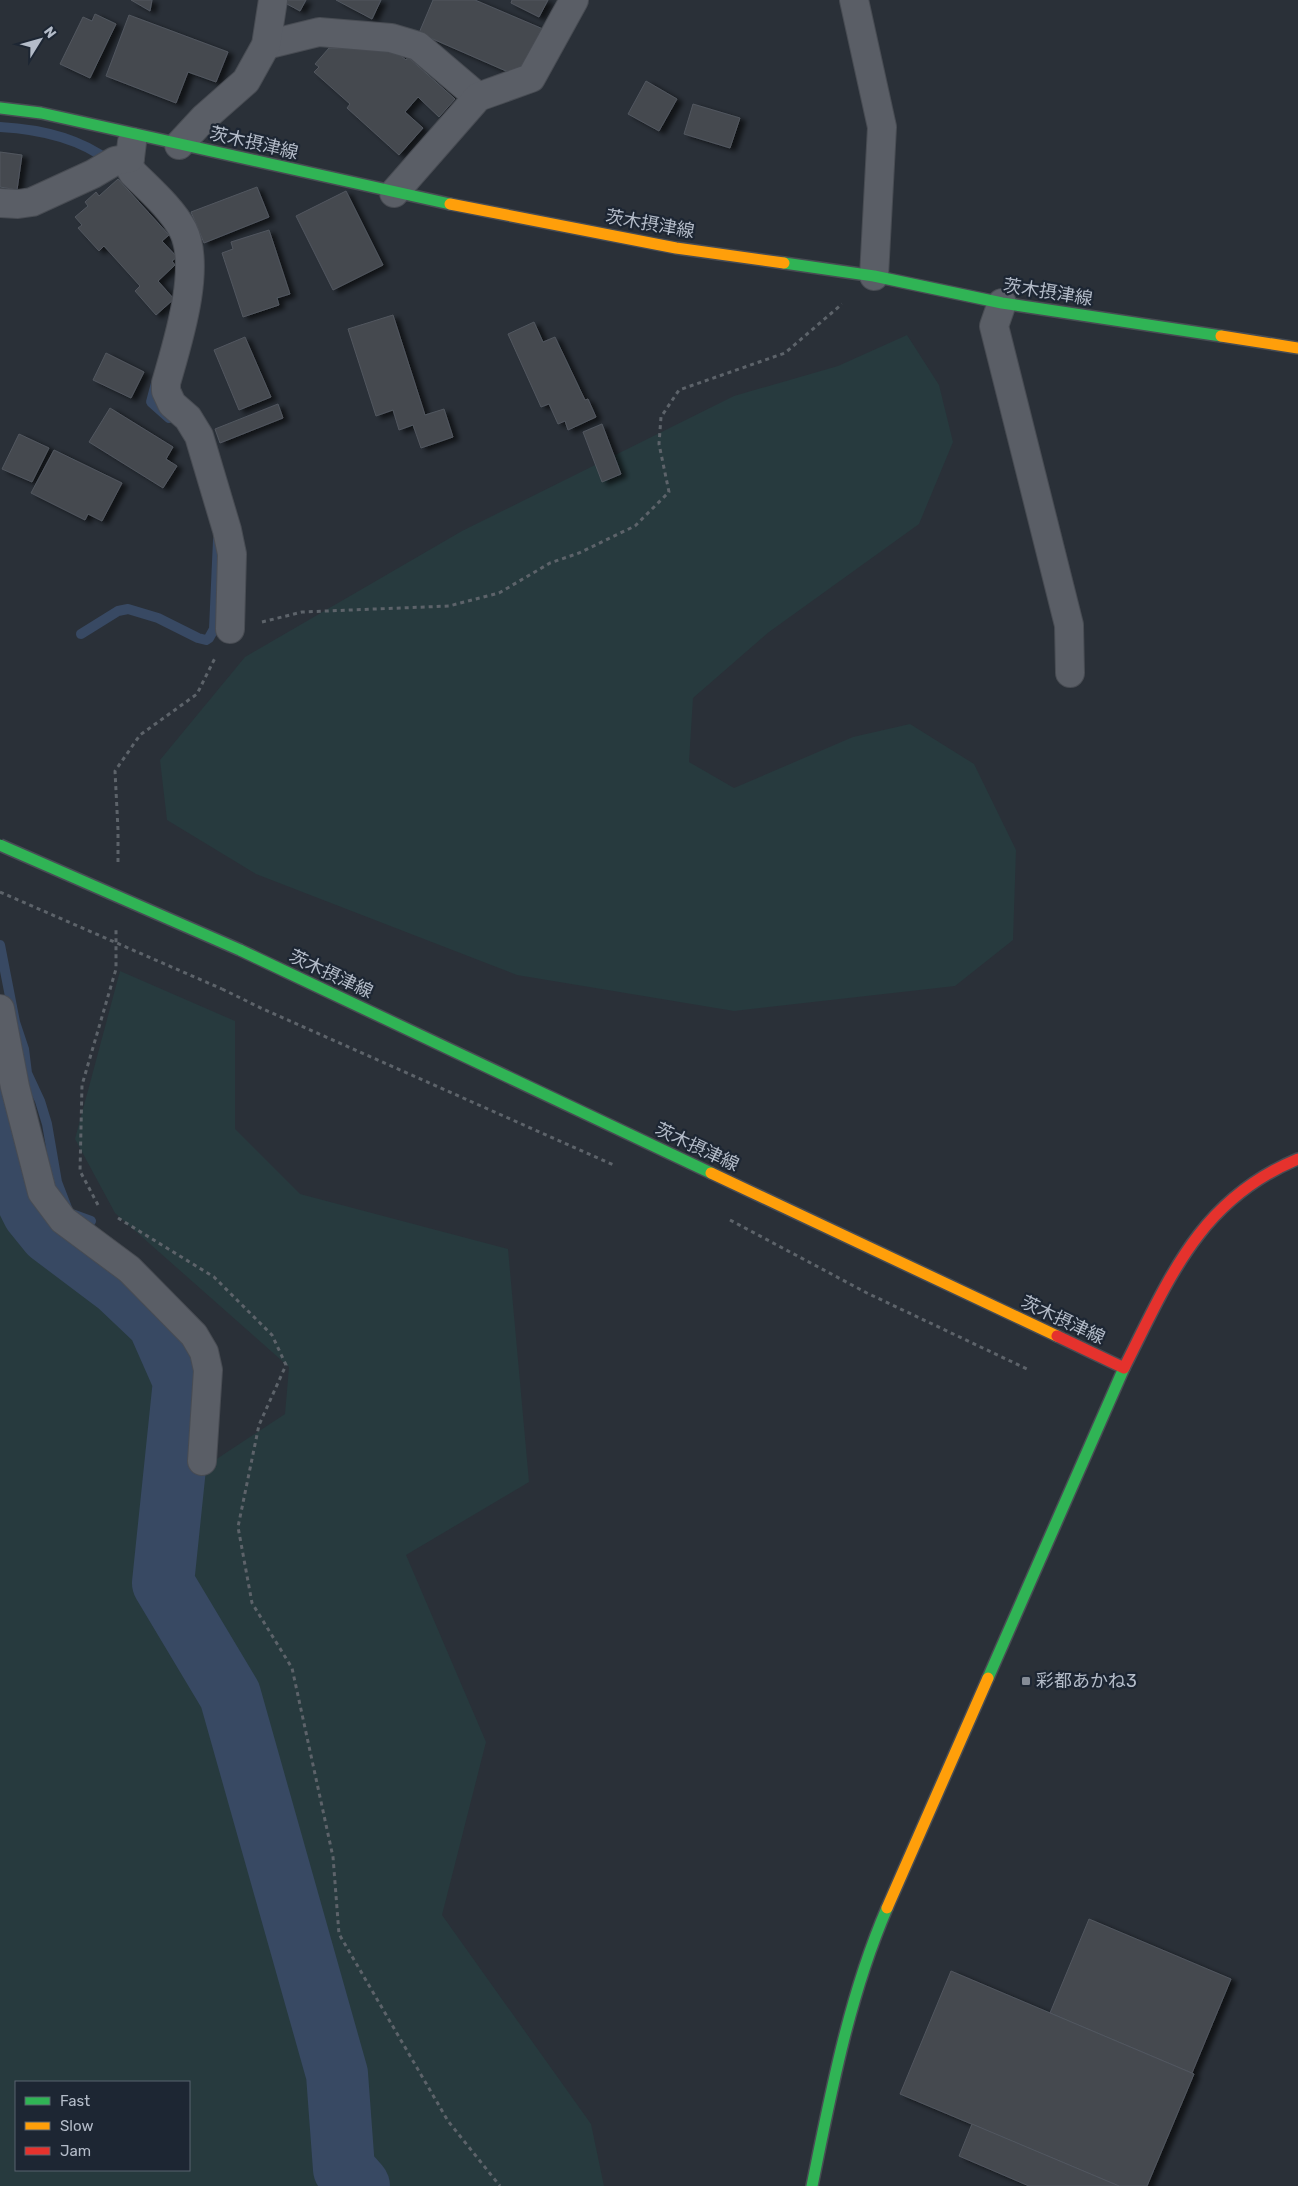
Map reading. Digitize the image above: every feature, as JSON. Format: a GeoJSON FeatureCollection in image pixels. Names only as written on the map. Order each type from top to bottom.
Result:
{"type":"FeatureCollection","features":[{"type":"Feature","properties":{"kind":"main road","name":"茨木摂津線"},"geometry":{"type":"LineString","coordinates":[[0,108],[41,113],[121,155],[180,145],[394,193],[676,248],[874,276],[1002,303],[1298,348]]}},
{"type":"Feature","properties":{"kind":"main road","name":"茨木摂津線"},"geometry":{"type":"LineString","coordinates":[[0,845],[240,950],[1124,1368]]}},
{"type":"Feature","properties":{"kind":"main road"},"geometry":{"type":"LineString","coordinates":[[812,2186],[836,2067],[874,1940],[1124,1368],[1178,1262],[1206,1227],[1232,1200],[1287,1162],[1298,1159]]}},
{"type":"Feature","properties":{"kind":"street"},"geometry":{"type":"LineString","coordinates":[[394,193],[478,98],[531,78],[574,0]]}},
{"type":"Feature","properties":{"kind":"street"},"geometry":{"type":"LineString","coordinates":[[854,0],[882,127],[874,276]]}},
{"type":"Feature","properties":{"kind":"street"},"geometry":{"type":"LineString","coordinates":[[180,145],[204,118],[246,81],[266,45],[268,3]]}},
{"type":"Feature","properties":{"kind":"street"},"geometry":{"type":"LineString","coordinates":[[266,45],[319,32],[391,38],[418,46],[478,98]]}},
{"type":"Feature","properties":{"kind":"street"},"geometry":{"type":"LineString","coordinates":[[0,202],[18,204],[32,202],[80,181],[121,155],[133,173],[179,222],[184,233],[190,259],[184,315],[166,383],[166,391],[172,404],[195,427],[227,530],[232,554],[230,629]]}},
{"type":"Feature","properties":{"kind":"street"},"geometry":{"type":"LineString","coordinates":[[1002,303],[994,326],[1069,625],[1070,673]]}},
{"type":"Feature","properties":{"kind":"street"},"geometry":{"type":"LineString","coordinates":[[0,1009],[15,1087],[42,1192],[63,1220],[130,1269],[194,1335],[204,1352],[208,1370],[202,1461]]}},
{"type":"Feature","properties":{"kind":"path"},"geometry":{"type":"LineString","coordinates":[[118,869],[115,772],[140,735],[197,694],[230,629],[302,612],[449,606],[457,604],[499,593],[550,563],[579,553],[636,526],[669,492],[659,444],[661,417],[680,390],[785,353],[874,276]]}},
{"type":"Feature","properties":{"kind":"path"},"geometry":{"type":"LineString","coordinates":[[0,892],[619,1167]]}},
{"type":"Feature","properties":{"kind":"path"},"geometry":{"type":"LineString","coordinates":[[100,1208],[80,1171],[82,1085],[116,969],[116,929]]}},
{"type":"Feature","properties":{"kind":"path"},"geometry":{"type":"LineString","coordinates":[[115,1217],[214,1276],[272,1335],[286,1365],[259,1425],[238,1527],[252,1603],[292,1668],[333,1857],[339,1934],[448,2121],[500,2186]]}},
{"type":"Feature","properties":{"kind":"path"},"geometry":{"type":"LineString","coordinates":[[727,1218],[867,1292],[1027,1368]]}},
{"type":"Feature","properties":{"kind":"green space"},"geometry":{"type":"Polygon","coordinates":[[[907,335],[939,385],[953,442],[919,524],[769,632],[693,698],[689,762],[734,788],[853,737],[910,724],[974,764],[1016,850],[1013,940],[955,986],[734,1011],[517,975],[256,874],[167,820],[160,760],[245,657],[462,531],[734,396],[838,366],[907,335]]]}},
{"type":"Feature","properties":{"kind":"green space"},"geometry":{"type":"Polygon","coordinates":[[[120,971],[235,1021],[235,1129],[300,1194],[508,1249],[529,1482],[406,1555],[486,1742],[442,1915],[591,2124],[604,2186],[0,2186],[0,1204],[6,1215],[143,1325],[203,1468],[285,1414],[289,1367],[115,1213],[75,1139],[120,971]]]}},
{"type":"Feature","properties":{"kind":"building"},"geometry":{"type":"Polygon","coordinates":[[[131,0],[152,0],[150,11],[131,0]]]}},
{"type":"Feature","properties":{"kind":"building"},"geometry":{"type":"Polygon","coordinates":[[[287,0],[306,0],[300,11],[285,3],[287,0]]]}},
{"type":"Feature","properties":{"kind":"building"},"geometry":{"type":"Polygon","coordinates":[[[336,0],[381,0],[372,19],[336,0]]]}},
{"type":"Feature","properties":{"kind":"building"},"geometry":{"type":"Polygon","coordinates":[[[433,0],[475,0],[543,29],[522,78],[419,33],[433,0]]]}},
{"type":"Feature","properties":{"kind":"building"},"geometry":{"type":"Polygon","coordinates":[[[512,0],[548,0],[539,17],[511,3],[512,0]]]}},
{"type":"Feature","properties":{"kind":"building"},"geometry":{"type":"Polygon","coordinates":[[[95,14],[116,24],[90,78],[60,64],[83,17],[92,21],[95,14]]]}},
{"type":"Feature","properties":{"kind":"building"},"geometry":{"type":"Polygon","coordinates":[[[129,15],[228,52],[216,82],[188,72],[176,103],[106,76],[129,15]]]}},
{"type":"Feature","properties":{"kind":"building"},"geometry":{"type":"Polygon","coordinates":[[[329,48],[394,50],[406,60],[408,57],[455,99],[439,117],[418,97],[405,112],[423,128],[399,155],[347,108],[350,104],[314,72],[319,67],[315,64],[329,48]]]}},
{"type":"Feature","properties":{"kind":"building"},"geometry":{"type":"Polygon","coordinates":[[[646,81],[677,99],[659,131],[628,114],[646,81]]]}},
{"type":"Feature","properties":{"kind":"building"},"geometry":{"type":"Polygon","coordinates":[[[693,104],[740,118],[730,148],[684,134],[693,104]]]}},
{"type":"Feature","properties":{"kind":"building"},"geometry":{"type":"Polygon","coordinates":[[[0,152],[22,155],[17,190],[0,187],[0,152]]]}},
{"type":"Feature","properties":{"kind":"building"},"geometry":{"type":"Polygon","coordinates":[[[118,179],[169,235],[162,241],[177,257],[172,261],[175,265],[158,281],[174,299],[156,315],[135,291],[140,286],[104,246],[99,251],[78,228],[82,225],[75,217],[88,206],[85,202],[96,192],[99,196],[118,179]]]}},
{"type":"Feature","properties":{"kind":"building"},"geometry":{"type":"Polygon","coordinates":[[[257,187],[269,217],[204,243],[191,212],[257,187]]]}},
{"type":"Feature","properties":{"kind":"building"},"geometry":{"type":"Polygon","coordinates":[[[346,191],[383,265],[333,290],[296,216],[346,191]]]}},
{"type":"Feature","properties":{"kind":"building"},"geometry":{"type":"Polygon","coordinates":[[[269,230],[290,294],[277,298],[279,305],[243,317],[222,253],[233,249],[231,242],[269,230]]]}},
{"type":"Feature","properties":{"kind":"building"},"geometry":{"type":"Polygon","coordinates":[[[393,315],[425,415],[444,409],[453,437],[421,448],[413,425],[399,430],[393,410],[376,416],[348,329],[393,315]]]}},
{"type":"Feature","properties":{"kind":"building"},"geometry":{"type":"Polygon","coordinates":[[[534,322],[543,342],[555,337],[585,400],[588,399],[596,417],[568,430],[565,421],[558,424],[549,404],[541,407],[508,334],[534,322]]]}},
{"type":"Feature","properties":{"kind":"building"},"geometry":{"type":"Polygon","coordinates":[[[245,337],[271,397],[239,410],[214,350],[245,337]]]}},
{"type":"Feature","properties":{"kind":"building"},"geometry":{"type":"Polygon","coordinates":[[[106,353],[144,372],[131,398],[93,380],[106,353]]]}},
{"type":"Feature","properties":{"kind":"building"},"geometry":{"type":"Polygon","coordinates":[[[278,404],[283,418],[220,443],[215,429],[278,404]]]}},
{"type":"Feature","properties":{"kind":"building"},"geometry":{"type":"Polygon","coordinates":[[[110,408],[173,447],[166,459],[177,466],[163,488],[89,442],[110,408]]]}},
{"type":"Feature","properties":{"kind":"building"},"geometry":{"type":"Polygon","coordinates":[[[602,424],[621,474],[602,482],[583,432],[602,424]]]}},
{"type":"Feature","properties":{"kind":"building"},"geometry":{"type":"Polygon","coordinates":[[[19,434],[49,448],[32,482],[2,469],[19,434]]]}},
{"type":"Feature","properties":{"kind":"building"},"geometry":{"type":"Polygon","coordinates":[[[54,450],[122,483],[102,521],[88,514],[85,520],[31,493],[54,450]]]}},
{"type":"Feature","properties":{"kind":"building"},"geometry":{"type":"Polygon","coordinates":[[[1089,1919],[1231,1979],[1192,2073],[1050,2013],[1089,1919]]]}},
{"type":"Feature","properties":{"kind":"building"},"geometry":{"type":"Polygon","coordinates":[[[951,1971],[1194,2074],[1147,2186],[1119,2186],[900,2094],[951,1971]]]}},
{"type":"Feature","properties":{"kind":"building"},"geometry":{"type":"Polygon","coordinates":[[[972,2124],[1119,2186],[1029,2186],[959,2156],[972,2124]]]}},
{"type":"Feature","properties":{"kind":"waterway"},"geometry":{"type":"LineString","coordinates":[[0,127],[57,136],[85,146],[109,161]]}},
{"type":"Feature","properties":{"kind":"waterway"},"geometry":{"type":"LineString","coordinates":[[156,383],[151,402],[169,418]]}},
{"type":"Feature","properties":{"kind":"waterway"},"geometry":{"type":"LineString","coordinates":[[81,634],[118,611],[128,609],[158,618],[198,638],[206,640],[209,638],[214,629],[218,540]]}},
{"type":"Feature","properties":{"kind":"waterway"},"geometry":{"type":"LineString","coordinates":[[0,945],[15,1022],[24,1049],[27,1073],[40,1101],[47,1124],[57,1182],[69,1213],[91,1221]]}},
{"type":"Feature","properties":{"kind":"waterway"},"geometry":{"type":"LineString","coordinates":[[0,1095],[22,1190],[33,1212],[50,1233],[119,1285],[158,1322],[184,1381],[163,1583],[230,1695],[337,2074],[344,2169],[359,2186]]}},
{"type":"Feature","properties":{"kind":"traffic: fast"},"geometry":{"type":"LineString","coordinates":[[0,108],[41,113],[450,204]]}},
{"type":"Feature","properties":{"kind":"traffic: fast"},"geometry":{"type":"LineString","coordinates":[[784,263],[874,276],[1002,303],[1221,336]]}},
{"type":"Feature","properties":{"kind":"traffic: fast"},"geometry":{"type":"LineString","coordinates":[[0,845],[240,950]]}},
{"type":"Feature","properties":{"kind":"traffic: fast"},"geometry":{"type":"LineString","coordinates":[[240,950],[711,1173]]}},
{"type":"Feature","properties":{"kind":"traffic: fast"},"geometry":{"type":"LineString","coordinates":[[988,1678],[1124,1368]]}},
{"type":"Feature","properties":{"kind":"traffic: fast"},"geometry":{"type":"LineString","coordinates":[[812,2186],[842,2045],[862,1975],[887,1908]]}},
{"type":"Feature","properties":{"kind":"traffic: slow"},"geometry":{"type":"LineString","coordinates":[[450,204],[676,248],[784,263]]}},
{"type":"Feature","properties":{"kind":"traffic: slow"},"geometry":{"type":"LineString","coordinates":[[1221,336],[1298,348]]}},
{"type":"Feature","properties":{"kind":"traffic: slow"},"geometry":{"type":"LineString","coordinates":[[711,1173],[1057,1336]]}},
{"type":"Feature","properties":{"kind":"traffic: slow"},"geometry":{"type":"LineString","coordinates":[[887,1908],[988,1678]]}},
{"type":"Feature","properties":{"kind":"traffic: jam"},"geometry":{"type":"LineString","coordinates":[[1057,1336],[1124,1368],[1173,1274],[1211,1220],[1235,1196],[1264,1176],[1298,1159]]}},
{"type":"Feature","properties":{"kind":"place","name":"彩都あかね3"},"geometry":{"type":"Point","coordinates":[1026,1681]}}]}
